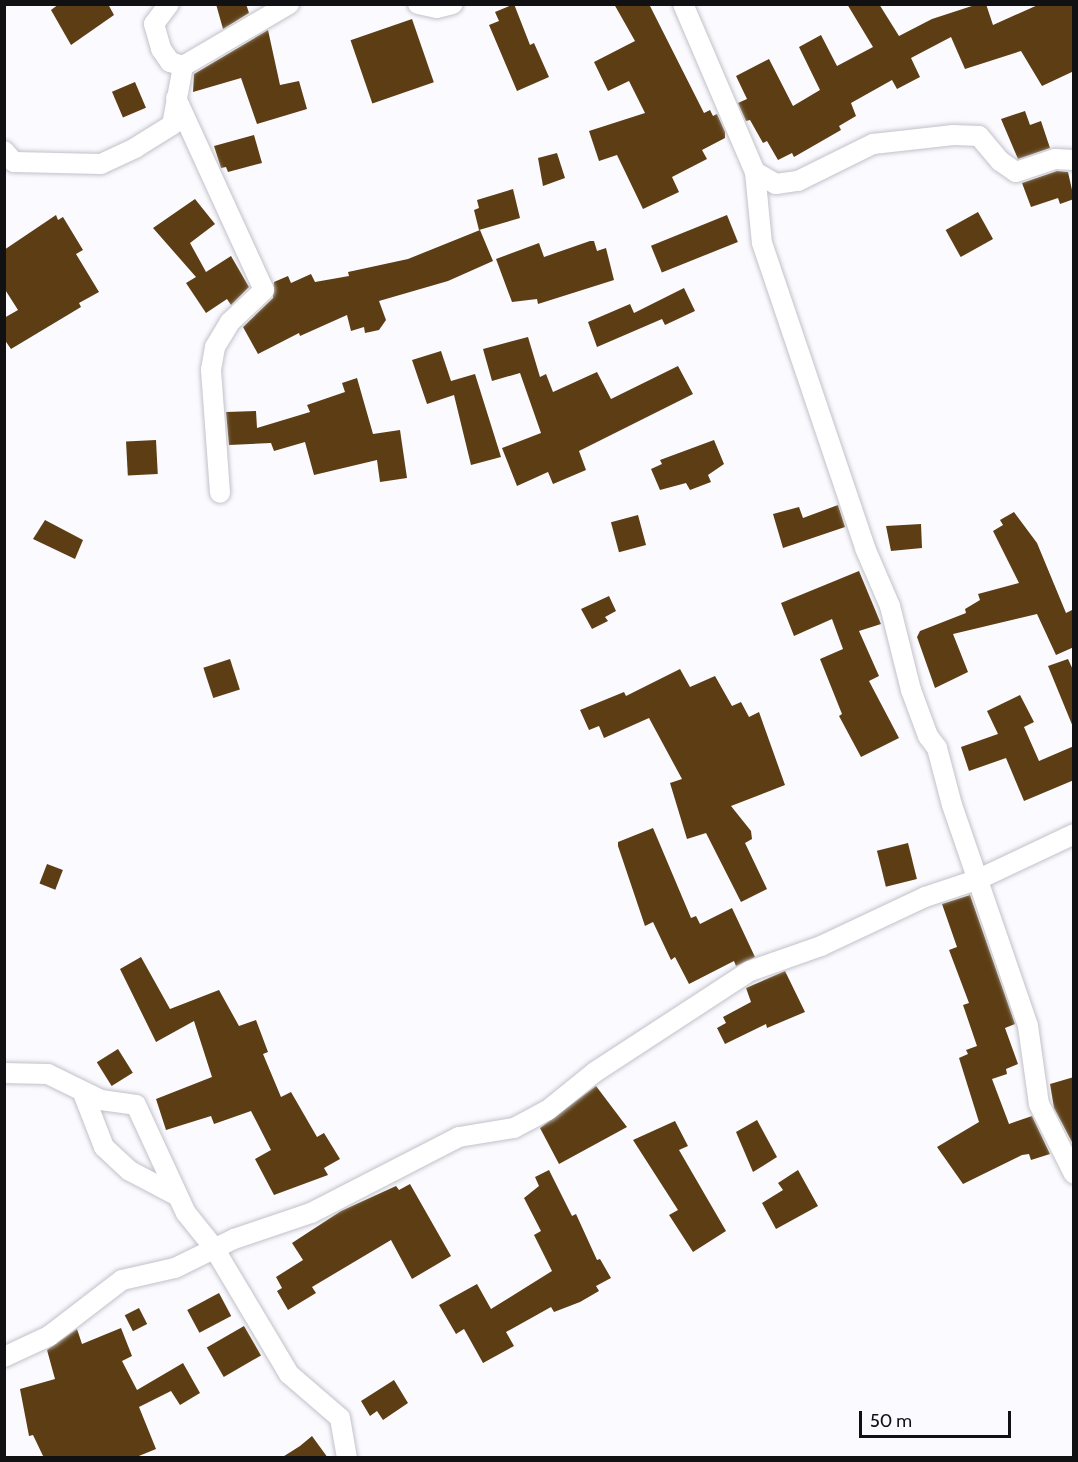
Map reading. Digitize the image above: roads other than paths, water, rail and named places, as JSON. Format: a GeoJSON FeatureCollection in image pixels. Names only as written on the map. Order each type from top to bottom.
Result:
{"type":"FeatureCollection","features":[{"type":"Feature","properties":{"kind":"street"},"geometry":{"type":"LineString","coordinates":[[169,4],[154,24],[161,49],[170,62],[183,66]]}},
{"type":"Feature","properties":{"kind":"street"},"geometry":{"type":"LineString","coordinates":[[4,151],[14,162],[101,164],[172,124],[183,66],[289,4]]}},
{"type":"Feature","properties":{"kind":"street"},"geometry":{"type":"LineString","coordinates":[[418,4],[436,8],[453,4]]}},
{"type":"Feature","properties":{"kind":"street"},"geometry":{"type":"LineString","coordinates":[[683,4],[755,172],[762,243],[865,548],[890,606],[911,690],[928,736],[937,748],[952,804],[1028,1026],[1038,1104],[1064,1142],[1074,1174]]}},
{"type":"Feature","properties":{"kind":"street"},"geometry":{"type":"LineString","coordinates":[[176,98],[264,290],[230,322],[215,347],[212,370],[220,493]]}},
{"type":"Feature","properties":{"kind":"street"},"geometry":{"type":"LineString","coordinates":[[755,172],[776,183],[798,181],[873,144],[953,135],[979,136],[1000,161],[1016,172],[1055,159],[1074,160]]}},
{"type":"Feature","properties":{"kind":"street"},"geometry":{"type":"LineString","coordinates":[[4,1357],[49,1336],[123,1280],[175,1268],[214,1248],[311,1213],[459,1137],[514,1128],[548,1110],[613,1060],[750,971],[821,946],[925,897],[979,879],[1074,834]]}},
{"type":"Feature","properties":{"kind":"street"},"geometry":{"type":"LineString","coordinates":[[4,1072],[48,1074],[83,1093],[136,1105],[186,1213],[214,1248],[290,1374],[340,1418],[347,1458]]}},
{"type":"Feature","properties":{"kind":"street"},"geometry":{"type":"LineString","coordinates":[[83,1093],[93,1127],[105,1148],[129,1171],[176,1195]]}}]}
